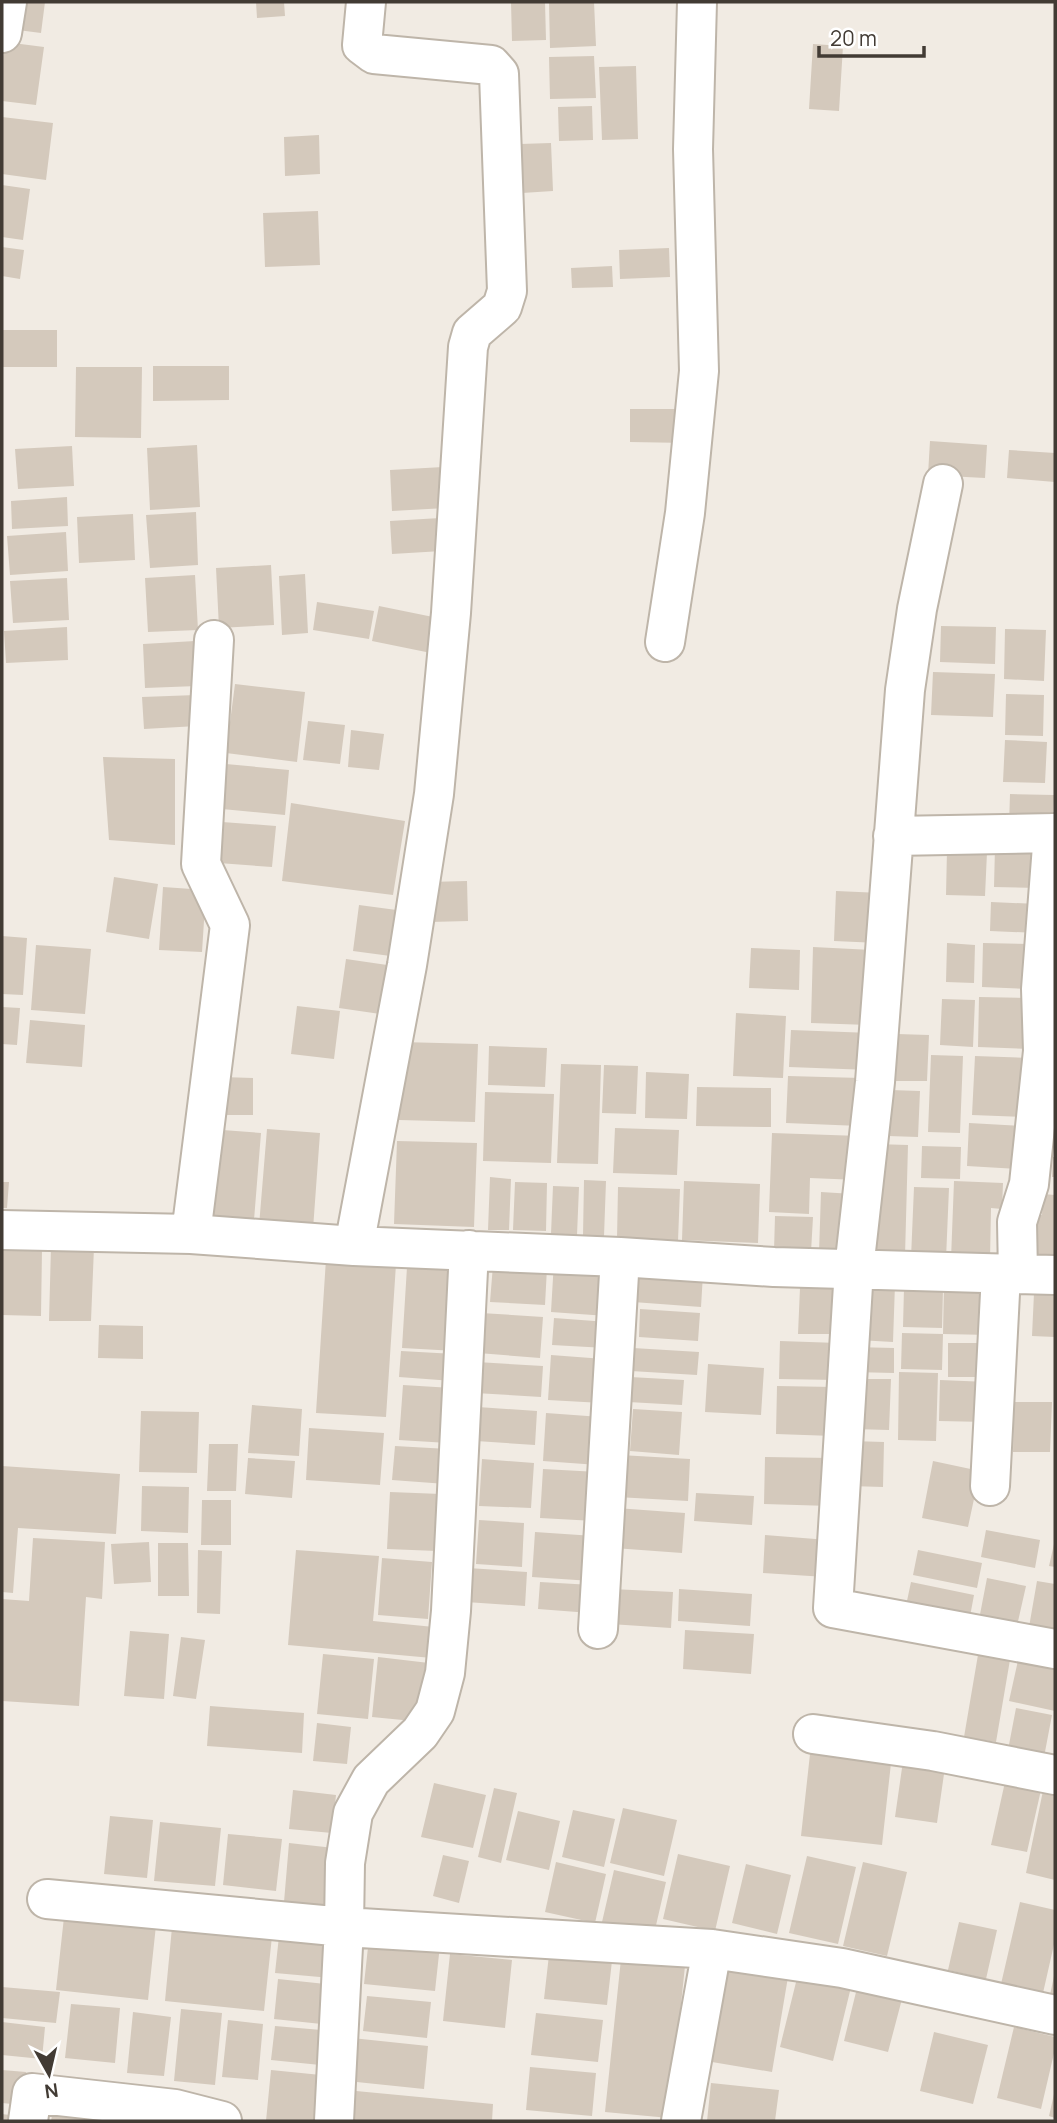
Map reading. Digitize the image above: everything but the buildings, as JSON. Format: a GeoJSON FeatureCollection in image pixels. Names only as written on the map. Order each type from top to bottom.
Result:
{"type":"FeatureCollection","features":[{"type":"Feature","properties":{"kind":"street"},"geometry":{"type":"LineString","coordinates":[[2,33],[7,2]]}},
{"type":"Feature","properties":{"kind":"street"},"geometry":{"type":"LineString","coordinates":[[354,1246],[407,965],[434,794],[451,613],[468,348],[472,334],[502,307],[507,291],[499,74],[491,65],[374,54],[362,45],[366,2]]}},
{"type":"Feature","properties":{"kind":"street"},"geometry":{"type":"LineString","coordinates":[[665,642],[685,513],[699,371],[693,149],[697,2]]}},
{"type":"Feature","properties":{"kind":"street"},"geometry":{"type":"LineString","coordinates":[[943,484],[906,677],[876,1082],[854,1269],[833,1608],[1055,1649]]}},
{"type":"Feature","properties":{"kind":"street"},"geometry":{"type":"LineString","coordinates":[[191,1234],[230,925],[201,864],[214,640]]}},
{"type":"Feature","properties":{"kind":"street"},"geometry":{"type":"LineString","coordinates":[[893,836],[1054,833],[1041,989],[1043,1051],[1029,1184],[1017,1222],[1009,1274],[990,1486]]}},
{"type":"Feature","properties":{"kind":"street"},"geometry":{"type":"LineString","coordinates":[[2,1230],[191,1234],[354,1246],[620,1257],[774,1267],[1055,1275]]}},
{"type":"Feature","properties":{"kind":"street"},"geometry":{"type":"LineString","coordinates":[[334,2121],[345,1863],[354,1813],[371,1780],[420,1733],[435,1711],[445,1673],[451,1611],[469,1251]]}},
{"type":"Feature","properties":{"kind":"street"},"geometry":{"type":"LineString","coordinates":[[598,1629],[620,1257]]}},
{"type":"Feature","properties":{"kind":"street"},"geometry":{"type":"LineString","coordinates":[[813,1734],[933,1751],[1055,1775]]}},
{"type":"Feature","properties":{"kind":"street"},"geometry":{"type":"LineString","coordinates":[[47,1899],[344,1927],[712,1949],[842,1968],[1055,2015]]}},
{"type":"Feature","properties":{"kind":"street"},"geometry":{"type":"LineString","coordinates":[[681,2121],[712,1949]]}},
{"type":"Feature","properties":{"kind":"street"},"geometry":{"type":"LineString","coordinates":[[28,2121],[32,2093],[175,2109],[222,2121]]}}]}
